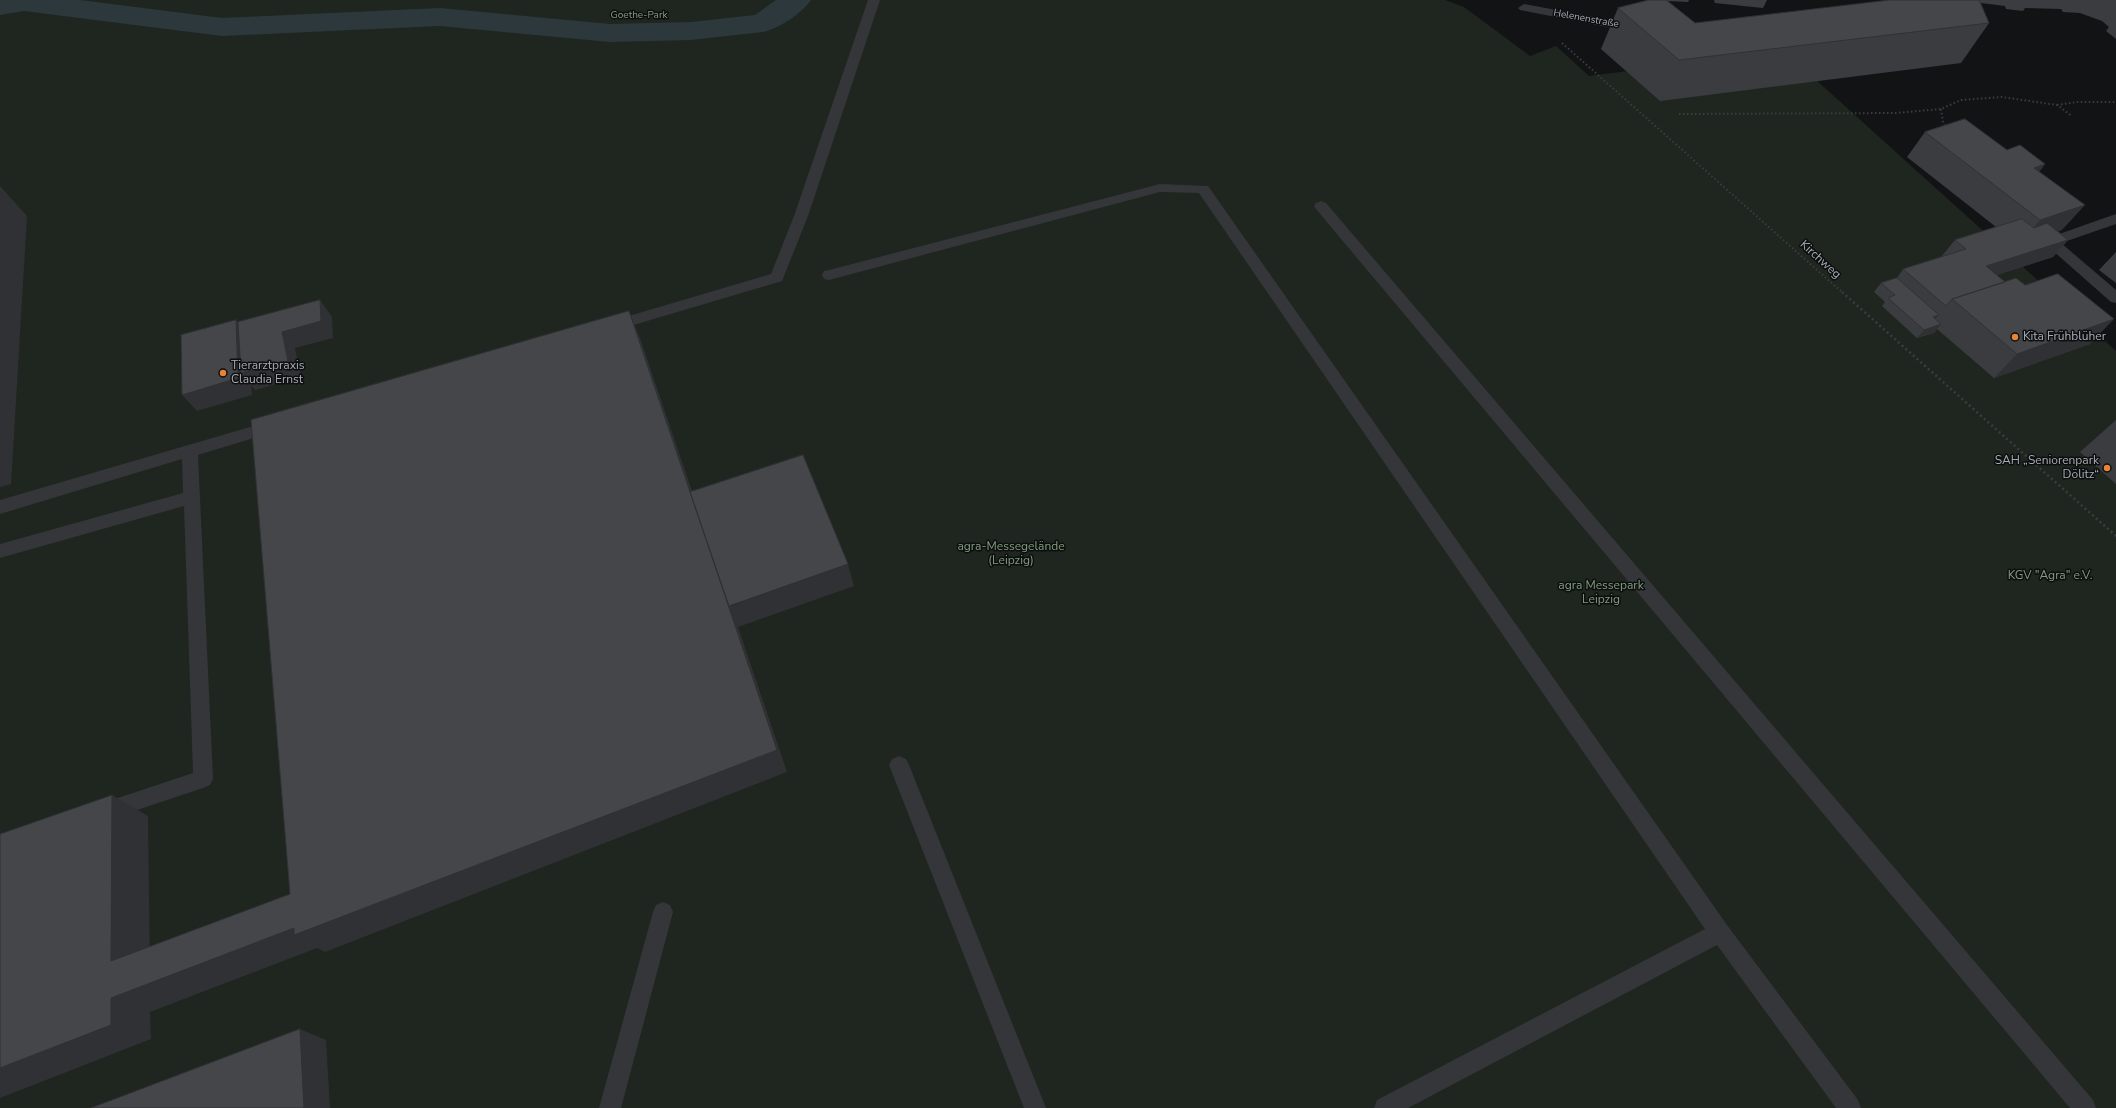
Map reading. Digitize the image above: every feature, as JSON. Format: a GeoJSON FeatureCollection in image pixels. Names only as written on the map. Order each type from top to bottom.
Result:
{"type":"FeatureCollection","features":[{"type":"Feature","properties":{"kind":"lane"},"geometry":{"type":"LineString","coordinates":[[594,332],[777,277],[801,216],[874,0]]}},
{"type":"Feature","properties":{"kind":"lane","name":"Helenenstraße"},"geometry":{"type":"LineString","coordinates":[[1524,8],[1644,30]]}},
{"type":"Feature","properties":{"kind":"lane"},"geometry":{"type":"LineString","coordinates":[[829,275],[983,236],[1160,188],[1203,189],[1720,932],[1850,1108]]}},
{"type":"Feature","properties":{"kind":"lane"},"geometry":{"type":"LineString","coordinates":[[1321,206],[2085,1108]]}},
{"type":"Feature","properties":{"kind":"lane"},"geometry":{"type":"LineString","coordinates":[[2116,218],[2050,242],[2116,298]]}},
{"type":"Feature","properties":{"kind":"lane"},"geometry":{"type":"LineString","coordinates":[[0,507],[289,422]]}},
{"type":"Feature","properties":{"kind":"lane"},"geometry":{"type":"LineString","coordinates":[[90,816],[203,779],[190,451]]}},
{"type":"Feature","properties":{"kind":"lane"},"geometry":{"type":"LineString","coordinates":[[0,551],[192,497]]}},
{"type":"Feature","properties":{"kind":"lane"},"geometry":{"type":"LineString","coordinates":[[899,765],[1035,1108]]}},
{"type":"Feature","properties":{"kind":"lane"},"geometry":{"type":"LineString","coordinates":[[610,1108],[663,912]]}},
{"type":"Feature","properties":{"kind":"lane"},"geometry":{"type":"LineString","coordinates":[[1385,1108],[1720,932]]}},
{"type":"Feature","properties":{"kind":"path","name":"Kirchweg"},"geometry":{"type":"LineString","coordinates":[[1524,8],[2116,536]]}},
{"type":"Feature","properties":{"kind":"path"},"geometry":{"type":"LineString","coordinates":[[1679,114],[1896,113],[1941,109],[1961,100],[1982,97],[2002,97],[2057,105],[2077,102],[2116,102]]}},
{"type":"Feature","properties":{"kind":"path"},"geometry":{"type":"LineString","coordinates":[[2057,105],[2072,116]]}},
{"type":"Feature","properties":{"kind":"path"},"geometry":{"type":"LineString","coordinates":[[1941,109],[1942,122],[1949,132]]}},
{"type":"Feature","properties":{"kind":"green space","name":"agra-Messegelände (Leipzig)"},"geometry":{"type":"Polygon","coordinates":[[[0,0],[1445,0],[1464,7],[1530,56],[1556,46],[1589,76],[1784,51],[2116,351],[2116,1108],[0,1108],[0,0]]]}},
{"type":"Feature","properties":{"kind":"building"},"geometry":{"type":"Polygon","coordinates":[[[1649,0],[1666,0],[1695,23],[1890,0],[1979,0],[1989,23],[1679,60],[1618,8],[1649,0]]]}},
{"type":"Feature","properties":{"kind":"building"},"geometry":{"type":"Polygon","coordinates":[[[1965,119],[2007,150],[2020,145],[2045,164],[2034,168],[2085,205],[2040,220],[1925,132],[1965,119]]]}},
{"type":"Feature","properties":{"kind":"building"},"geometry":{"type":"Polygon","coordinates":[[[2022,219],[2034,228],[2047,223],[2068,240],[1986,266],[2005,282],[1952,299],[1946,306],[1903,269],[1966,249],[1955,240],[2022,219]]]}},
{"type":"Feature","properties":{"kind":"building"},"geometry":{"type":"Polygon","coordinates":[[[2058,274],[2114,319],[2017,354],[1952,299],[2016,278],[2025,285],[2058,274]]]}},
{"type":"Feature","properties":{"kind":"building"},"geometry":{"type":"Polygon","coordinates":[[[1897,278],[1939,315],[1933,317],[1941,324],[1924,330],[1888,298],[1895,295],[1881,283],[1897,278]]]}},
{"type":"Feature","properties":{"kind":"building"},"geometry":{"type":"Polygon","coordinates":[[[320,300],[321,321],[282,332],[288,361],[241,373],[238,322],[320,300]]]}},
{"type":"Feature","properties":{"kind":"building"},"geometry":{"type":"Polygon","coordinates":[[[629,311],[777,750],[294,935],[294,928],[111,998],[111,1025],[0,1068],[0,834],[112,795],[111,961],[290,894],[251,420],[629,311]]]}},
{"type":"Feature","properties":{"kind":"building"},"geometry":{"type":"Polygon","coordinates":[[[236,320],[238,378],[182,395],[181,335],[236,320]]]}},
{"type":"Feature","properties":{"kind":"building"},"geometry":{"type":"Polygon","coordinates":[[[803,455],[848,564],[729,606],[690,492],[803,455]]]}},
{"type":"Feature","properties":{"kind":"building"},"geometry":{"type":"Polygon","coordinates":[[[300,1029],[304,1108],[91,1108],[300,1029]]]}},
{"type":"Feature","properties":{"kind":"waterway"},"geometry":{"type":"LineString","coordinates":[[0,6],[24,2],[222,27],[440,17],[610,33],[691,31],[763,23],[796,0]]}},
{"type":"Feature","properties":{"kind":"place","name":"Kita Frühblüher"},"geometry":{"type":"Point","coordinates":[2015,337]}},
{"type":"Feature","properties":{"kind":"place","name":"Tierarztpraxis Claudia Ernst"},"geometry":{"type":"Point","coordinates":[223,373]}},
{"type":"Feature","properties":{"kind":"place","name":"SAH „Seniorenpark Dölitz“"},"geometry":{"type":"Point","coordinates":[2107,468]}},
{"type":"Feature","properties":{"kind":"park label","name":"Goethe-Park"},"geometry":{"type":"Point","coordinates":[639,16]}},
{"type":"Feature","properties":{"kind":"park label","name":"KGV \"Agra\" e.V."},"geometry":{"type":"Point","coordinates":[2050,576]}},
{"type":"Feature","properties":{"kind":"park label","name":"agra Messepark Leipzig"},"geometry":{"type":"Point","coordinates":[1601,593]}}]}
